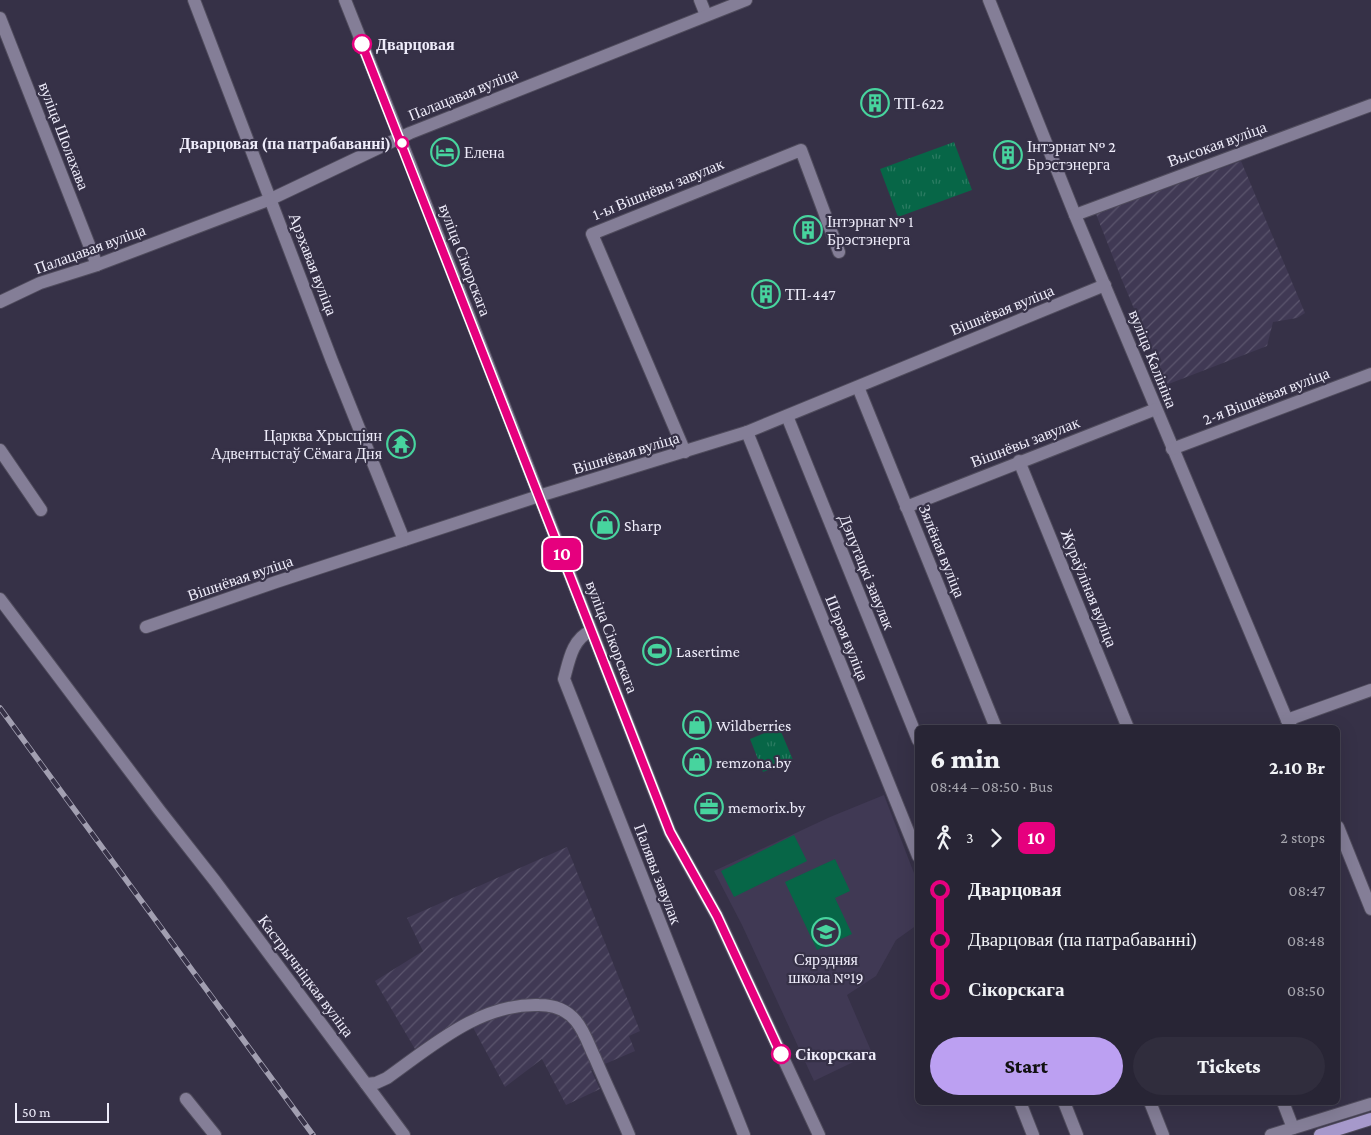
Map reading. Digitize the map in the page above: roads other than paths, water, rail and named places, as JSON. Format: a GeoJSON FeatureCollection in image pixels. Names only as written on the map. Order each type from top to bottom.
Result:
{"type":"FeatureCollection","features":[{"type":"Feature","properties":{"kind":"main road"},"geometry":{"type":"LineString","coordinates":[[1320,1135],[1371,1119]]}},
{"type":"Feature","properties":{"kind":"street","name":"Арэхавая вуліца"},"geometry":{"type":"LineString","coordinates":[[194,0],[332,361],[404,540]]}},
{"type":"Feature","properties":{"kind":"street","name":"вуліца Сікорскага"},"geometry":{"type":"LineString","coordinates":[[344,0],[405,135],[539,496],[670,832],[717,916],[819,1135]]}},
{"type":"Feature","properties":{"kind":"street"},"geometry":{"type":"LineString","coordinates":[[700,0],[706,15]]}},
{"type":"Feature","properties":{"kind":"street","name":"Палацавая вуліца"},"geometry":{"type":"LineString","coordinates":[[0,302],[40,283],[97,265],[271,199],[405,135],[746,0]]}},
{"type":"Feature","properties":{"kind":"street","name":"вуліца Калініна"},"geometry":{"type":"LineString","coordinates":[[989,0],[1075,215],[1289,724]]}},
{"type":"Feature","properties":{"kind":"street","name":"вуліца Шолахава"},"geometry":{"type":"LineString","coordinates":[[0,18],[97,265]]}},
{"type":"Feature","properties":{"kind":"street","name":"Высокая вуліца"},"geometry":{"type":"LineString","coordinates":[[1075,215],[1371,105]]}},
{"type":"Feature","properties":{"kind":"street","name":"1-ы Вішнёвы завулак"},"geometry":{"type":"LineString","coordinates":[[685,452],[592,234],[801,150],[839,252]]}},
{"type":"Feature","properties":{"kind":"street","name":"Вішнёвая вуліца"},"geometry":{"type":"LineString","coordinates":[[146,627],[539,496],[747,432],[1105,285]]}},
{"type":"Feature","properties":{"kind":"street","name":"2-я Вішнёвая вуліца"},"geometry":{"type":"LineString","coordinates":[[1172,449],[1371,374]]}},
{"type":"Feature","properties":{"kind":"street","name":"Зялёная вуліца"},"geometry":{"type":"LineString","coordinates":[[858,387],[995,725]]}},
{"type":"Feature","properties":{"kind":"street","name":"Вішнёвы завулак"},"geometry":{"type":"LineString","coordinates":[[906,507],[1019,461],[1156,409]]}},
{"type":"Feature","properties":{"kind":"street","name":"Дэпутацкі завулак"},"geometry":{"type":"LineString","coordinates":[[787,416],[915,733]]}},
{"type":"Feature","properties":{"kind":"street","name":"Шэрая вуліца"},"geometry":{"type":"LineString","coordinates":[[747,432],[915,849]]}},
{"type":"Feature","properties":{"kind":"street"},"geometry":{"type":"LineString","coordinates":[[0,450],[41,510]]}},
{"type":"Feature","properties":{"kind":"street","name":"Жураўліная вуліца"},"geometry":{"type":"LineString","coordinates":[[1019,461],[1127,725]]}},
{"type":"Feature","properties":{"kind":"street","name":"Кастрычніцкая вуліца"},"geometry":{"type":"LineString","coordinates":[[0,599],[215,881],[404,1135]]}},
{"type":"Feature","properties":{"kind":"street","name":"Палявы завулак"},"geometry":{"type":"LineString","coordinates":[[591,631],[582,635],[576,642],[564,679],[744,1135]]}},
{"type":"Feature","properties":{"kind":"street"},"geometry":{"type":"LineString","coordinates":[[1289,724],[1371,690]]}},
{"type":"Feature","properties":{"kind":"street"},"geometry":{"type":"LineString","coordinates":[[1340,832],[1371,909]]}},
{"type":"Feature","properties":{"kind":"street"},"geometry":{"type":"LineString","coordinates":[[366,1084],[376,1083],[387,1078],[454,1031],[496,1011],[528,1004],[556,1007],[568,1013],[582,1029],[629,1135]]}},
{"type":"Feature","properties":{"kind":"street"},"geometry":{"type":"LineString","coordinates":[[186,1099],[215,1135]]}},
{"type":"Feature","properties":{"kind":"street"},"geometry":{"type":"LineString","coordinates":[[1271,1135],[1371,1104]]}},
{"type":"Feature","properties":{"kind":"street"},"geometry":{"type":"LineString","coordinates":[[1021,1105],[1033,1135]]}},
{"type":"Feature","properties":{"kind":"street"},"geometry":{"type":"LineString","coordinates":[[1065,1105],[1077,1135]]}},
{"type":"Feature","properties":{"kind":"street"},"geometry":{"type":"LineString","coordinates":[[1151,1105],[1163,1135]]}},
{"type":"Feature","properties":{"kind":"street"},"geometry":{"type":"LineString","coordinates":[[1284,1105],[1293,1128]]}},
{"type":"Feature","properties":{"kind":"railway"},"geometry":{"type":"LineString","coordinates":[[0,708],[313,1135]]}},
{"type":"Feature","properties":{"kind":"place","name":"Дварцовая"},"geometry":{"type":"Point","coordinates":[362,44]}},
{"type":"Feature","properties":{"kind":"place","name":"ТП-622"},"geometry":{"type":"Point","coordinates":[875,103]}},
{"type":"Feature","properties":{"kind":"place","name":"Дварцовая (па патрабаванні)"},"geometry":{"type":"Point","coordinates":[402,143]}},
{"type":"Feature","properties":{"kind":"place","name":"Елена"},"geometry":{"type":"Point","coordinates":[445,152]}},
{"type":"Feature","properties":{"kind":"place","name":"Інтэрнат № 2 Брэстэнерга"},"geometry":{"type":"Point","coordinates":[1008,155]}},
{"type":"Feature","properties":{"kind":"place","name":"Інтэрнат № 1 Брэстэнерга"},"geometry":{"type":"Point","coordinates":[808,230]}},
{"type":"Feature","properties":{"kind":"place","name":"ТП-447"},"geometry":{"type":"Point","coordinates":[766,294]}},
{"type":"Feature","properties":{"kind":"place","name":"Царква Хрысціян Адвентыстаў Сёмага Дня"},"geometry":{"type":"Point","coordinates":[401,444]}},
{"type":"Feature","properties":{"kind":"place","name":"Sharp"},"geometry":{"type":"Point","coordinates":[605,525]}},
{"type":"Feature","properties":{"kind":"place","name":"Lasertime"},"geometry":{"type":"Point","coordinates":[657,651]}},
{"type":"Feature","properties":{"kind":"place","name":"Wildberries"},"geometry":{"type":"Point","coordinates":[697,725]}},
{"type":"Feature","properties":{"kind":"place","name":"remzona.by"},"geometry":{"type":"Point","coordinates":[697,762]}},
{"type":"Feature","properties":{"kind":"place","name":"memorix.by"},"geometry":{"type":"Point","coordinates":[709,807]}},
{"type":"Feature","properties":{"kind":"place","name":"Сярэдняя школа №19"},"geometry":{"type":"Point","coordinates":[826,932]}},
{"type":"Feature","properties":{"kind":"place","name":"Сікорскага"},"geometry":{"type":"Point","coordinates":[781,1054]}}]}
